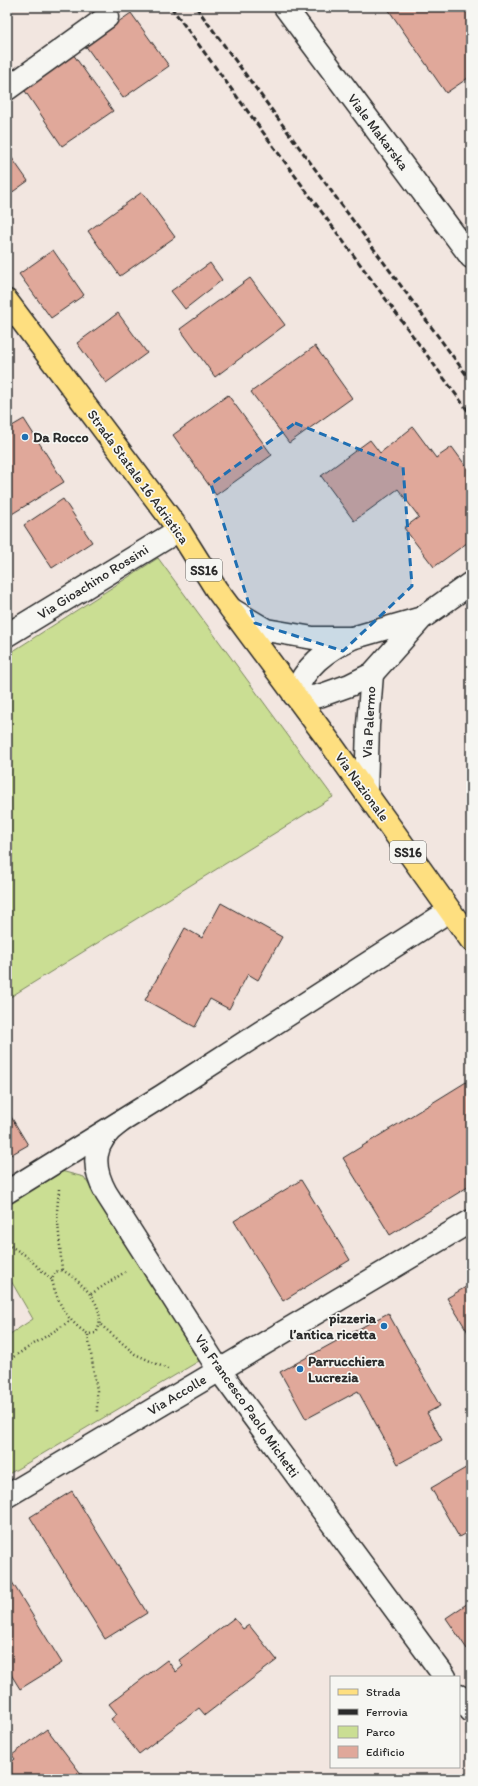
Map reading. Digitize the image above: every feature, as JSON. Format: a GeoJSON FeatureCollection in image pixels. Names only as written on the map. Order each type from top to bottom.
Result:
{"type":"FeatureCollection","features":[{"type":"Feature","properties":{"kind":"main road","name":"Strada Statale 16 Adriatica"},"geometry":{"type":"LineString","coordinates":[[7,301],[179,530],[216,589],[294,695]]}},
{"type":"Feature","properties":{"kind":"main road","name":"Via Nazionale"},"geometry":{"type":"LineString","coordinates":[[294,695],[471,940]]}},
{"type":"Feature","properties":{"kind":"street","name":"Viale Makarska"},"geometry":{"type":"LineString","coordinates":[[285,7],[471,257]]}},
{"type":"Feature","properties":{"kind":"street"},"geometry":{"type":"LineString","coordinates":[[7,89],[107,17]]}},
{"type":"Feature","properties":{"kind":"street","name":"Via Gioachino Rossini"},"geometry":{"type":"LineString","coordinates":[[7,635],[179,530]]}},
{"type":"Feature","properties":{"kind":"street","name":"Via Palermo"},"geometry":{"type":"LineString","coordinates":[[422,618],[352,638],[331,650],[312,665],[300,680],[294,695],[314,697],[322,695],[350,685],[372,674],[422,618],[471,583]]}},
{"type":"Feature","properties":{"kind":"street","name":"Via Palermo"},"geometry":{"type":"LineString","coordinates":[[231,609],[266,630],[313,638],[352,638]]}},
{"type":"Feature","properties":{"kind":"street","name":"Via Palermo"},"geometry":{"type":"LineString","coordinates":[[366,793],[368,725],[372,674]]}},
{"type":"Feature","properties":{"kind":"street"},"geometry":{"type":"LineString","coordinates":[[7,1192],[119,1123],[450,911]]}},
{"type":"Feature","properties":{"kind":"street","name":"Via Francesco Paolo Michetti"},"geometry":{"type":"LineString","coordinates":[[119,1123],[106,1134],[97,1150],[96,1167],[100,1181],[219,1370],[444,1676]]}},
{"type":"Feature","properties":{"kind":"street","name":"Via Accolle"},"geometry":{"type":"LineString","coordinates":[[7,1496],[471,1221]]}},
{"type":"Feature","properties":{"kind":"street"},"geometry":{"type":"LineString","coordinates":[[460,1689],[471,1682]]}},
{"type":"Feature","properties":{"kind":"street"},"geometry":{"type":"LineString","coordinates":[[460,1697],[471,1711]]}},
{"type":"Feature","properties":{"kind":"path"},"geometry":{"type":"LineString","coordinates":[[60,1185],[57,1211],[62,1270]]}},
{"type":"Feature","properties":{"kind":"path"},"geometry":{"type":"LineString","coordinates":[[7,1244],[25,1255],[52,1280],[64,1311],[70,1321],[88,1334],[96,1333],[100,1325],[99,1313],[91,1294],[71,1275],[62,1270],[55,1272],[52,1280]]}},
{"type":"Feature","properties":{"kind":"path"},"geometry":{"type":"LineString","coordinates":[[91,1294],[125,1272]]}},
{"type":"Feature","properties":{"kind":"path"},"geometry":{"type":"LineString","coordinates":[[7,1361],[70,1321]]}},
{"type":"Feature","properties":{"kind":"path"},"geometry":{"type":"LineString","coordinates":[[100,1325],[135,1354],[173,1371]]}},
{"type":"Feature","properties":{"kind":"path"},"geometry":{"type":"LineString","coordinates":[[88,1334],[97,1391],[97,1420]]}},
{"type":"Feature","properties":{"kind":"highlighted area"},"geometry":{"type":"Polygon","coordinates":[[[295,423],[403,467],[412,586],[343,651],[255,623],[211,484],[295,423]]]}},
{"type":"Feature","properties":{"kind":"green space"},"geometry":{"type":"Polygon","coordinates":[[[158,558],[333,797],[7,999],[7,655],[158,558]]]}},
{"type":"Feature","properties":{"kind":"green space"},"geometry":{"type":"Polygon","coordinates":[[[57,1170],[84,1177],[199,1361],[7,1475],[7,1336],[33,1319],[7,1274],[7,1200],[57,1170]]]}},
{"type":"Feature","properties":{"kind":"building"},"geometry":{"type":"Polygon","coordinates":[[[390,7],[471,7],[471,76],[446,93],[388,9],[390,7]]]}},
{"type":"Feature","properties":{"kind":"building"},"geometry":{"type":"Polygon","coordinates":[[[131,13],[169,66],[123,98],[85,45],[131,13]]]}},
{"type":"Feature","properties":{"kind":"building"},"geometry":{"type":"Polygon","coordinates":[[[73,54],[113,111],[62,146],[23,88],[73,54]]]}},
{"type":"Feature","properties":{"kind":"building"},"geometry":{"type":"Polygon","coordinates":[[[7,151],[28,181],[7,196],[7,151]]]}},
{"type":"Feature","properties":{"kind":"building"},"geometry":{"type":"Polygon","coordinates":[[[142,192],[175,237],[120,276],[88,231],[142,192]]]}},
{"type":"Feature","properties":{"kind":"building"},"geometry":{"type":"Polygon","coordinates":[[[53,250],[84,295],[51,318],[19,274],[53,250]]]}},
{"type":"Feature","properties":{"kind":"building"},"geometry":{"type":"Polygon","coordinates":[[[210,263],[222,280],[185,309],[171,291],[210,263]]]}},
{"type":"Feature","properties":{"kind":"building"},"geometry":{"type":"Polygon","coordinates":[[[250,278],[285,325],[215,377],[180,329],[250,278]]]}},
{"type":"Feature","properties":{"kind":"building"},"geometry":{"type":"Polygon","coordinates":[[[118,313],[147,353],[106,383],[77,343],[118,313]]]}},
{"type":"Feature","properties":{"kind":"building"},"geometry":{"type":"Polygon","coordinates":[[[315,346],[352,398],[289,443],[251,392],[315,346]]]}},
{"type":"Feature","properties":{"kind":"building"},"geometry":{"type":"Polygon","coordinates":[[[228,395],[272,455],[216,495],[173,435],[228,395]]]}},
{"type":"Feature","properties":{"kind":"building"},"geometry":{"type":"Polygon","coordinates":[[[24,419],[64,482],[7,517],[7,429],[24,419]]]}},
{"type":"Feature","properties":{"kind":"building"},"geometry":{"type":"Polygon","coordinates":[[[413,427],[436,458],[452,447],[471,473],[471,540],[434,567],[404,528],[419,517],[398,489],[354,521],[321,476],[370,440],[380,453],[413,427]]]}},
{"type":"Feature","properties":{"kind":"building"},"geometry":{"type":"Polygon","coordinates":[[[63,499],[92,542],[52,568],[24,525],[63,499]]]}},
{"type":"Feature","properties":{"kind":"building"},"geometry":{"type":"Polygon","coordinates":[[[221,903],[282,937],[258,980],[248,974],[229,1009],[210,999],[195,1027],[145,1000],[185,928],[202,938],[221,903]]]}},
{"type":"Feature","properties":{"kind":"building"},"geometry":{"type":"Polygon","coordinates":[[[471,1079],[471,1185],[390,1235],[343,1158],[471,1079]]]}},
{"type":"Feature","properties":{"kind":"building"},"geometry":{"type":"Polygon","coordinates":[[[7,1110],[28,1145],[7,1157],[7,1110]]]}},
{"type":"Feature","properties":{"kind":"building"},"geometry":{"type":"Polygon","coordinates":[[[301,1180],[350,1260],[283,1301],[234,1221],[301,1180]]]}},
{"type":"Feature","properties":{"kind":"building"},"geometry":{"type":"Polygon","coordinates":[[[471,1284],[471,1337],[447,1298],[471,1284]]]}},
{"type":"Feature","properties":{"kind":"building"},"geometry":{"type":"Polygon","coordinates":[[[388,1313],[440,1406],[427,1413],[442,1440],[398,1464],[358,1391],[306,1419],[280,1372],[388,1313]]]}},
{"type":"Feature","properties":{"kind":"building"},"geometry":{"type":"Polygon","coordinates":[[[471,1465],[471,1530],[459,1537],[431,1488],[471,1465]]]}},
{"type":"Feature","properties":{"kind":"building"},"geometry":{"type":"Polygon","coordinates":[[[72,1491],[147,1613],[105,1639],[30,1517],[72,1491]]]}},
{"type":"Feature","properties":{"kind":"building"},"geometry":{"type":"Polygon","coordinates":[[[7,1574],[62,1663],[20,1689],[7,1668],[7,1574]]]}},
{"type":"Feature","properties":{"kind":"building"},"geometry":{"type":"Polygon","coordinates":[[[471,1601],[471,1646],[467,1649],[446,1618],[471,1601]]]}},
{"type":"Feature","properties":{"kind":"building"},"geometry":{"type":"Polygon","coordinates":[[[234,1618],[243,1629],[249,1625],[277,1660],[205,1715],[199,1708],[139,1754],[111,1719],[117,1714],[109,1704],[167,1660],[176,1672],[183,1666],[179,1660],[234,1618]]]}},
{"type":"Feature","properties":{"kind":"building"},"geometry":{"type":"Polygon","coordinates":[[[47,1729],[85,1779],[9,1779],[7,1777],[7,1765],[15,1759],[12,1755],[47,1729]]]}},
{"type":"Feature","properties":{"kind":"railway"},"geometry":{"type":"LineString","coordinates":[[171,7],[471,415]]}},
{"type":"Feature","properties":{"kind":"railway"},"geometry":{"type":"LineString","coordinates":[[196,7],[471,381]]}},
{"type":"Feature","properties":{"kind":"place","name":"Da Rocco"},"geometry":{"type":"Point","coordinates":[25,437]}},
{"type":"Feature","properties":{"kind":"place","name":"pizzeria l’antica ricetta"},"geometry":{"type":"Point","coordinates":[384,1326]}},
{"type":"Feature","properties":{"kind":"place","name":"Parrucchiera Lucrezia"},"geometry":{"type":"Point","coordinates":[300,1369]}}]}
